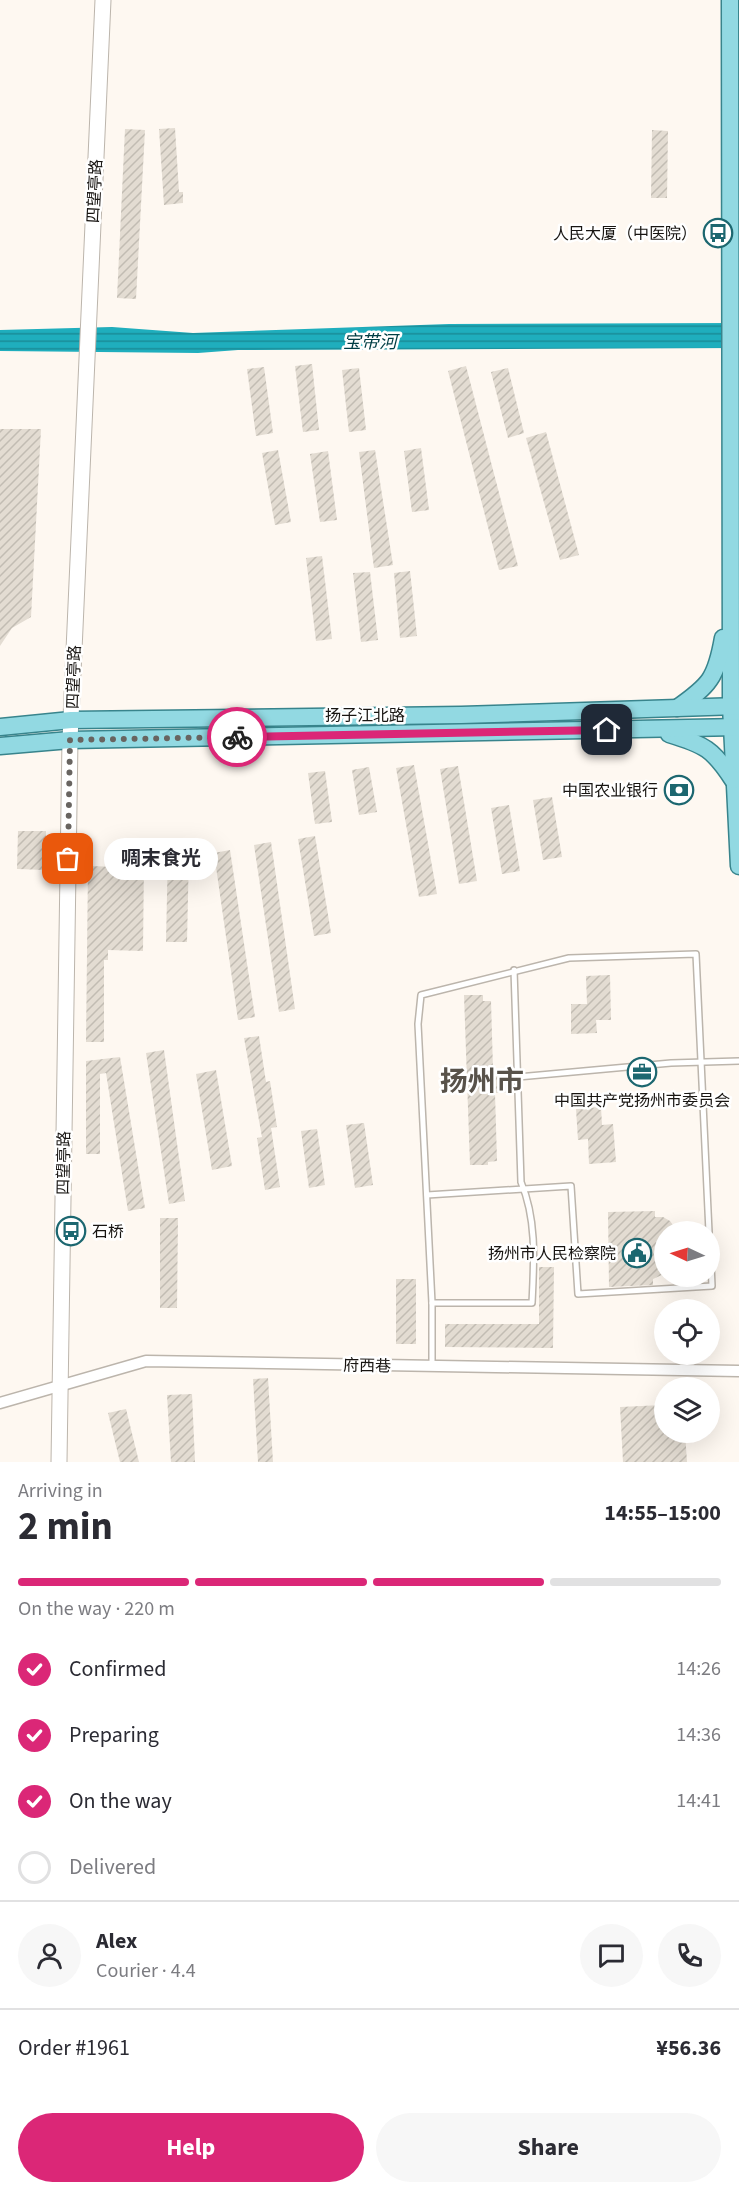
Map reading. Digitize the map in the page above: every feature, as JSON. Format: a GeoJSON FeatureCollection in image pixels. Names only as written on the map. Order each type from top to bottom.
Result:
{"type":"FeatureCollection","features":[{"type":"Feature","properties":{"kind":"main road"},"geometry":{"type":"LineString","coordinates":[[730,0],[731,596],[739,866]]}},
{"type":"Feature","properties":{"kind":"main road"},"geometry":{"type":"LineString","coordinates":[[676,708],[705,688],[718,666],[731,596]]}},
{"type":"Feature","properties":{"kind":"main road","name":"扬子江北路"},"geometry":{"type":"LineString","coordinates":[[0,727],[71,720],[461,715],[735,706]]}},
{"type":"Feature","properties":{"kind":"main road","name":"扬子江北路"},"geometry":{"type":"LineString","coordinates":[[0,746],[70,740],[735,728]]}},
{"type":"Feature","properties":{"kind":"main road"},"geometry":{"type":"LineString","coordinates":[[654,729],[688,740],[717,754],[735,781]]}},
{"type":"Feature","properties":{"kind":"street","name":"四望亭路"},"geometry":{"type":"LineString","coordinates":[[59,1462],[70,740],[85,358],[103,0]]}},
{"type":"Feature","properties":{"kind":"street","name":"府西巷"},"geometry":{"type":"LineString","coordinates":[[0,1403],[146,1361],[739,1371]]}},
{"type":"Feature","properties":{"kind":"lane"},"geometry":{"type":"LineString","coordinates":[[432,1366],[432,1303],[418,1024],[421,995],[569,958],[696,954],[708,1221]]}},
{"type":"Feature","properties":{"kind":"lane"},"geometry":{"type":"LineString","coordinates":[[432,1303],[532,1303],[534,1260],[530,1204],[521,1182],[514,970]]}},
{"type":"Feature","properties":{"kind":"lane"},"geometry":{"type":"LineString","coordinates":[[518,1077],[739,1061]]}},
{"type":"Feature","properties":{"kind":"lane"},"geometry":{"type":"LineString","coordinates":[[427,1195],[571,1186],[578,1294],[695,1287]]}},
{"type":"Feature","properties":{"kind":"water","name":"宝带河"},"geometry":{"type":"Polygon","coordinates":[[[739,323],[739,348],[238,350],[198,353],[0,351],[0,330],[112,327],[193,333],[449,324],[739,323]]]}},
{"type":"Feature","properties":{"kind":"building"},"geometry":{"type":"Polygon","coordinates":[[[175,128],[179,192],[183,192],[183,203],[164,205],[159,129],[175,128]]]}},
{"type":"Feature","properties":{"kind":"building"},"geometry":{"type":"Polygon","coordinates":[[[125,129],[145,130],[136,299],[117,298],[125,129]]]}},
{"type":"Feature","properties":{"kind":"building"},"geometry":{"type":"Polygon","coordinates":[[[652,130],[668,131],[667,198],[651,198],[652,130]]]}},
{"type":"Feature","properties":{"kind":"building"},"geometry":{"type":"Polygon","coordinates":[[[312,364],[319,430],[303,432],[295,366],[312,364]]]}},
{"type":"Feature","properties":{"kind":"building"},"geometry":{"type":"Polygon","coordinates":[[[466,366],[518,566],[499,570],[448,371],[466,366]]]}},
{"type":"Feature","properties":{"kind":"building"},"geometry":{"type":"Polygon","coordinates":[[[264,367],[273,433],[256,436],[247,369],[264,367]]]}},
{"type":"Feature","properties":{"kind":"building"},"geometry":{"type":"Polygon","coordinates":[[[359,368],[366,430],[349,432],[342,370],[359,368]]]}},
{"type":"Feature","properties":{"kind":"building"},"geometry":{"type":"Polygon","coordinates":[[[508,368],[524,433],[508,438],[491,372],[508,368]]]}},
{"type":"Feature","properties":{"kind":"building"},"geometry":{"type":"Polygon","coordinates":[[[0,429],[41,429],[31,617],[12,628],[0,646],[0,429]]]}},
{"type":"Feature","properties":{"kind":"building"},"geometry":{"type":"Polygon","coordinates":[[[546,432],[579,555],[560,560],[526,438],[546,432]]]}},
{"type":"Feature","properties":{"kind":"building"},"geometry":{"type":"Polygon","coordinates":[[[421,448],[429,510],[412,512],[404,451],[421,448]]]}},
{"type":"Feature","properties":{"kind":"building"},"geometry":{"type":"Polygon","coordinates":[[[278,450],[291,522],[275,525],[262,453],[278,450]]]}},
{"type":"Feature","properties":{"kind":"building"},"geometry":{"type":"Polygon","coordinates":[[[375,450],[393,565],[374,568],[359,452],[375,450]]]}},
{"type":"Feature","properties":{"kind":"building"},"geometry":{"type":"Polygon","coordinates":[[[328,451],[337,520],[320,522],[310,454],[328,451]]]}},
{"type":"Feature","properties":{"kind":"building"},"geometry":{"type":"Polygon","coordinates":[[[322,556],[332,639],[316,641],[306,558],[322,556]]]}},
{"type":"Feature","properties":{"kind":"building"},"geometry":{"type":"Polygon","coordinates":[[[410,571],[417,636],[400,638],[394,573],[410,571]]]}},
{"type":"Feature","properties":{"kind":"building"},"geometry":{"type":"Polygon","coordinates":[[[370,572],[378,640],[361,642],[353,573],[370,572]]]}},
{"type":"Feature","properties":{"kind":"building"},"geometry":{"type":"Polygon","coordinates":[[[414,765],[437,894],[419,897],[396,768],[414,765]]]}},
{"type":"Feature","properties":{"kind":"building"},"geometry":{"type":"Polygon","coordinates":[[[458,766],[477,881],[459,884],[440,769],[458,766]]]}},
{"type":"Feature","properties":{"kind":"building"},"geometry":{"type":"Polygon","coordinates":[[[369,767],[377,812],[359,815],[352,770],[369,767]]]}},
{"type":"Feature","properties":{"kind":"building"},"geometry":{"type":"Polygon","coordinates":[[[325,771],[332,822],[315,824],[308,773],[325,771]]]}},
{"type":"Feature","properties":{"kind":"building"},"geometry":{"type":"Polygon","coordinates":[[[552,797],[562,857],[543,860],[533,800],[552,797]]]}},
{"type":"Feature","properties":{"kind":"building"},"geometry":{"type":"Polygon","coordinates":[[[509,805],[520,871],[502,874],[491,808],[509,805]]]}},
{"type":"Feature","properties":{"kind":"building"},"geometry":{"type":"Polygon","coordinates":[[[18,831],[46,831],[45,870],[17,869],[18,831]]]}},
{"type":"Feature","properties":{"kind":"building"},"geometry":{"type":"Polygon","coordinates":[[[315,836],[331,933],[314,936],[298,839],[315,836]]]}},
{"type":"Feature","properties":{"kind":"building"},"geometry":{"type":"Polygon","coordinates":[[[271,842],[295,1009],[279,1012],[254,845],[271,842]]]}},
{"type":"Feature","properties":{"kind":"building"},"geometry":{"type":"Polygon","coordinates":[[[168,849],[189,850],[187,942],[166,942],[168,849]]]}},
{"type":"Feature","properties":{"kind":"building"},"geometry":{"type":"Polygon","coordinates":[[[230,850],[255,1017],[238,1020],[214,853],[230,850]]]}},
{"type":"Feature","properties":{"kind":"building"},"geometry":{"type":"Polygon","coordinates":[[[120,857],[144,858],[143,951],[108,950],[108,960],[104,960],[104,1042],[86,1042],[88,866],[120,867],[120,857]]]}},
{"type":"Feature","properties":{"kind":"building"},"geometry":{"type":"Polygon","coordinates":[[[610,975],[611,1020],[596,1020],[597,1033],[571,1034],[571,1004],[587,1004],[586,976],[610,975]]]}},
{"type":"Feature","properties":{"kind":"building"},"geometry":{"type":"Polygon","coordinates":[[[464,995],[483,995],[483,1001],[491,1001],[493,1069],[505,1069],[506,1093],[495,1093],[497,1161],[488,1162],[488,1165],[470,1165],[464,995]]]}},
{"type":"Feature","properties":{"kind":"building"},"geometry":{"type":"Polygon","coordinates":[[[259,1036],[266,1082],[270,1081],[277,1127],[271,1128],[280,1187],[265,1190],[257,1138],[262,1137],[244,1038],[259,1036]]]}},
{"type":"Feature","properties":{"kind":"building"},"geometry":{"type":"Polygon","coordinates":[[[164,1050],[185,1201],[169,1204],[146,1053],[164,1050]]]}},
{"type":"Feature","properties":{"kind":"building"},"geometry":{"type":"Polygon","coordinates":[[[120,1057],[145,1208],[128,1211],[106,1073],[100,1074],[100,1154],[86,1154],[86,1061],[120,1057]]]}},
{"type":"Feature","properties":{"kind":"building"},"geometry":{"type":"Polygon","coordinates":[[[216,1070],[232,1166],[212,1170],[196,1074],[216,1070]]]}},
{"type":"Feature","properties":{"kind":"building"},"geometry":{"type":"Polygon","coordinates":[[[601,1107],[602,1125],[613,1124],[616,1162],[589,1164],[588,1139],[578,1140],[576,1109],[601,1107]]]}},
{"type":"Feature","properties":{"kind":"building"},"geometry":{"type":"Polygon","coordinates":[[[364,1123],[373,1185],[355,1188],[346,1125],[364,1123]]]}},
{"type":"Feature","properties":{"kind":"building"},"geometry":{"type":"Polygon","coordinates":[[[317,1129],[325,1185],[309,1188],[301,1131],[317,1129]]]}},
{"type":"Feature","properties":{"kind":"building","name":"扬州市人民检察院"},"geometry":{"type":"Polygon","coordinates":[[[655,1211],[655,1217],[663,1217],[670,1221],[654,1221],[653,1285],[609,1287],[608,1212],[655,1211]]]}},
{"type":"Feature","properties":{"kind":"building"},"geometry":{"type":"Polygon","coordinates":[[[160,1218],[178,1218],[177,1308],[160,1308],[160,1218]]]}},
{"type":"Feature","properties":{"kind":"building"},"geometry":{"type":"Polygon","coordinates":[[[539,1267],[554,1267],[553,1348],[445,1347],[445,1324],[539,1324],[539,1267]]]}},
{"type":"Feature","properties":{"kind":"building"},"geometry":{"type":"Polygon","coordinates":[[[396,1279],[416,1279],[416,1344],[396,1344],[396,1279]]]}},
{"type":"Feature","properties":{"kind":"building"},"geometry":{"type":"Polygon","coordinates":[[[268,1378],[273,1462],[258,1462],[253,1379],[268,1378]]]}},
{"type":"Feature","properties":{"kind":"building"},"geometry":{"type":"Polygon","coordinates":[[[192,1394],[195,1462],[171,1462],[167,1395],[192,1394]]]}},
{"type":"Feature","properties":{"kind":"building"},"geometry":{"type":"Polygon","coordinates":[[[654,1405],[654,1443],[686,1443],[687,1462],[623,1462],[620,1407],[654,1405]]]}},
{"type":"Feature","properties":{"kind":"building"},"geometry":{"type":"Polygon","coordinates":[[[126,1409],[139,1462],[120,1462],[108,1413],[126,1409]]]}},
{"type":"Feature","properties":{"kind":"way so far"},"geometry":{"type":"LineString","coordinates":[[68,859],[70,740],[237,737]]}},
{"type":"Feature","properties":{"kind":"place","name":"人民大厦（中医院）"},"geometry":{"type":"Point","coordinates":[718,233]}},
{"type":"Feature","properties":{"kind":"place","name":"中国农业银行"},"geometry":{"type":"Point","coordinates":[679,790]}},
{"type":"Feature","properties":{"kind":"place","name":"啁末食光"},"geometry":{"type":"Point","coordinates":[68,859]}},
{"type":"Feature","properties":{"kind":"place","name":"中国共产党扬州市委员会"},"geometry":{"type":"Point","coordinates":[642,1072]}},
{"type":"Feature","properties":{"kind":"place","name":"石桥"},"geometry":{"type":"Point","coordinates":[71,1231]}},
{"type":"Feature","properties":{"kind":"place","name":"扬州市人民检察院"},"geometry":{"type":"Point","coordinates":[637,1253]}},
{"type":"Feature","properties":{"kind":"district","name":"扬州市"},"geometry":{"type":"Point","coordinates":[482,1081]}},
{"type":"Feature","properties":{"kind":"route"},"geometry":{"type":"LineString","coordinates":[[237,737],[607,730]]}}]}
